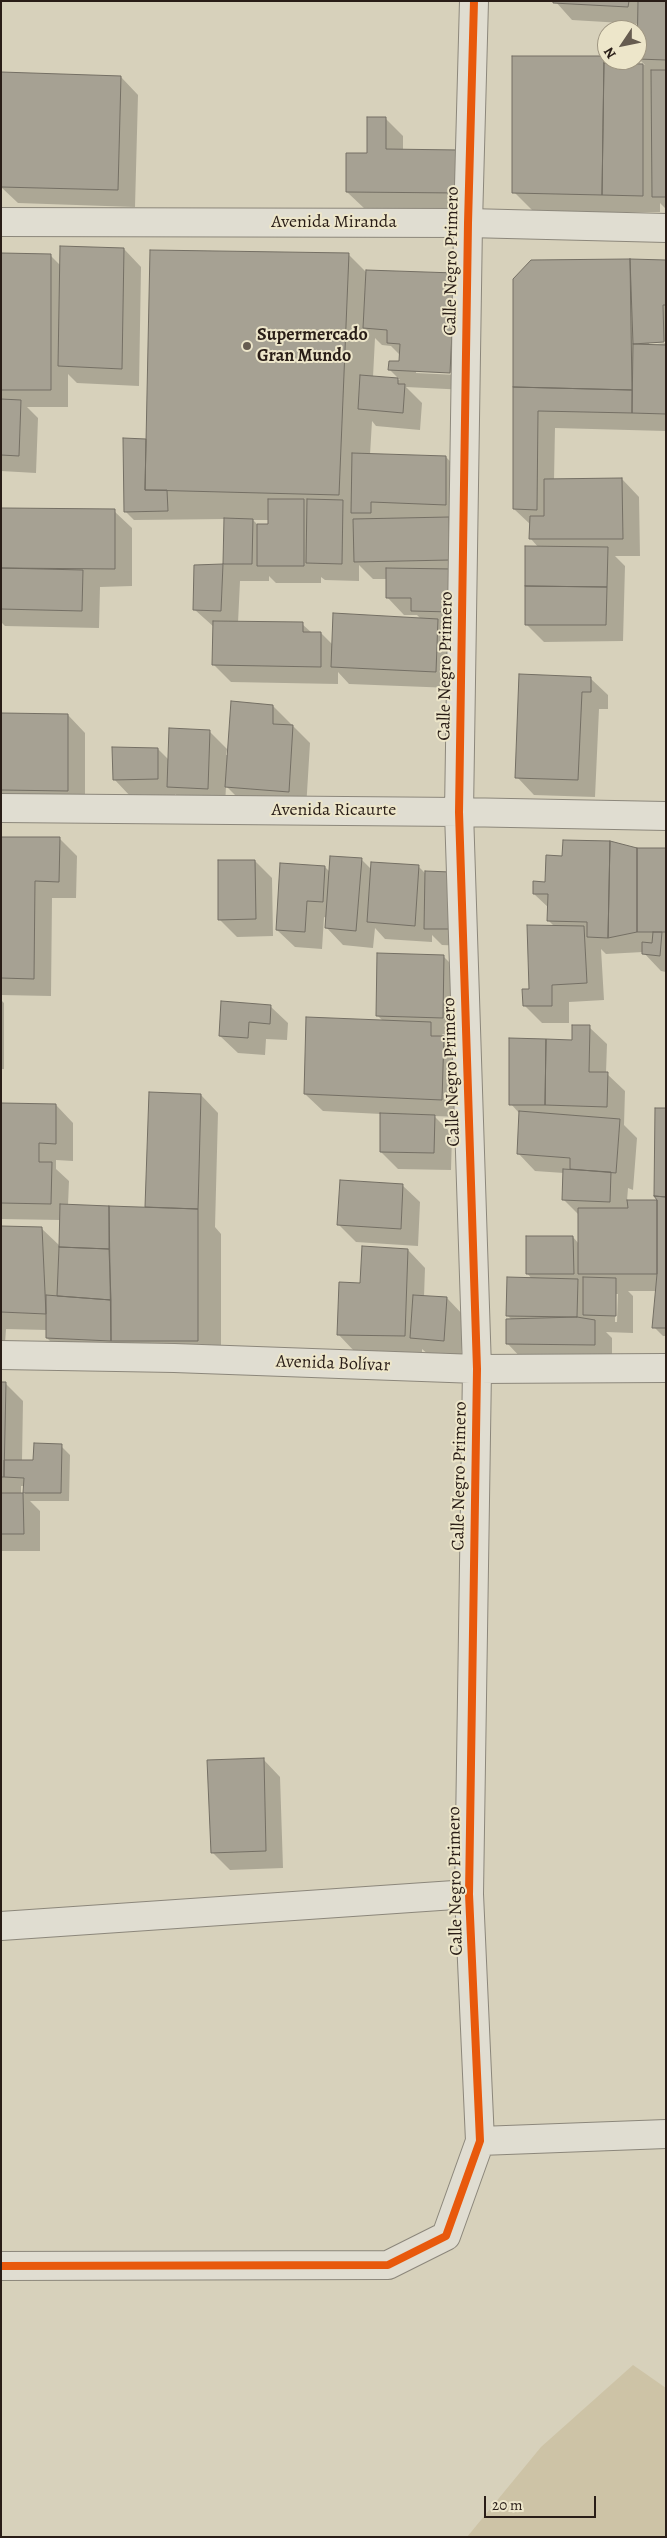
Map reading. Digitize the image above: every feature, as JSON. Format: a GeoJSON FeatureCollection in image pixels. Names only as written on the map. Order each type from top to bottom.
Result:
{"type":"FeatureCollection","features":[{"type":"Feature","properties":{"kind":"street","name":"Calle Negro Primero"},"geometry":{"type":"LineString","coordinates":[[474,1],[468,223],[459,812],[477,1369],[469,1894],[480,2141]]}},
{"type":"Feature","properties":{"kind":"street","name":"Avenida Miranda"},"geometry":{"type":"LineString","coordinates":[[1,222],[468,223],[666,228]]}},
{"type":"Feature","properties":{"kind":"street","name":"Avenida Ricaurte"},"geometry":{"type":"LineString","coordinates":[[1,808],[459,812],[666,816]]}},
{"type":"Feature","properties":{"kind":"street","name":"Avenida Bolívar"},"geometry":{"type":"LineString","coordinates":[[1,1355],[174,1358],[477,1369],[666,1368]]}},
{"type":"Feature","properties":{"kind":"street"},"geometry":{"type":"LineString","coordinates":[[1,1926],[469,1894]]}},
{"type":"Feature","properties":{"kind":"street"},"geometry":{"type":"LineString","coordinates":[[1,2266],[388,2266],[446,2236],[480,2141],[666,2134]]}},
{"type":"Feature","properties":{"kind":"shaded area"},"geometry":{"type":"Polygon","coordinates":[[[633,2365],[666,2388],[666,2537],[467,2537],[541,2447],[633,2365]]]}},
{"type":"Feature","properties":{"kind":"building"},"geometry":{"type":"Polygon","coordinates":[[[553,1],[629,1],[628,7],[553,3],[553,1]]]}},
{"type":"Feature","properties":{"kind":"building"},"geometry":{"type":"Polygon","coordinates":[[[638,1],[666,1],[666,60],[647,59],[647,20],[638,20],[638,1]]]}},
{"type":"Feature","properties":{"kind":"building"},"geometry":{"type":"Polygon","coordinates":[[[512,56],[597,56],[597,70],[604,70],[602,195],[512,193],[512,56]]]}},
{"type":"Feature","properties":{"kind":"building"},"geometry":{"type":"Polygon","coordinates":[[[604,70],[643,70],[643,196],[602,195],[604,70]]]}},
{"type":"Feature","properties":{"kind":"building"},"geometry":{"type":"Polygon","coordinates":[[[651,70],[666,70],[666,197],[652,197],[651,70]]]}},
{"type":"Feature","properties":{"kind":"building"},"geometry":{"type":"Polygon","coordinates":[[[1,72],[121,76],[118,190],[1,187],[1,72]]]}},
{"type":"Feature","properties":{"kind":"building"},"geometry":{"type":"Polygon","coordinates":[[[367,117],[386,117],[386,149],[459,150],[459,193],[346,192],[346,153],[367,153],[367,117]]]}},
{"type":"Feature","properties":{"kind":"building"},"geometry":{"type":"Polygon","coordinates":[[[60,246],[124,248],[122,369],[58,366],[60,246]]]}},
{"type":"Feature","properties":{"kind":"building","name":"Supermercado Gran Mundo"},"geometry":{"type":"Polygon","coordinates":[[[150,250],[349,253],[339,495],[145,490],[150,250]]]}},
{"type":"Feature","properties":{"kind":"building"},"geometry":{"type":"Polygon","coordinates":[[[1,253],[51,254],[51,390],[1,390],[1,253]]]}},
{"type":"Feature","properties":{"kind":"building"},"geometry":{"type":"Polygon","coordinates":[[[630,259],[666,260],[666,305],[663,305],[664,342],[633,344],[630,259]]]}},
{"type":"Feature","properties":{"kind":"building"},"geometry":{"type":"Polygon","coordinates":[[[630,259],[632,390],[513,387],[513,279],[531,260],[630,259]]]}},
{"type":"Feature","properties":{"kind":"building"},"geometry":{"type":"Polygon","coordinates":[[[366,270],[455,273],[450,373],[388,370],[389,361],[399,361],[400,344],[387,343],[387,330],[363,328],[366,270]]]}},
{"type":"Feature","properties":{"kind":"building"},"geometry":{"type":"Polygon","coordinates":[[[633,344],[666,345],[666,414],[632,413],[633,344]]]}},
{"type":"Feature","properties":{"kind":"building"},"geometry":{"type":"Polygon","coordinates":[[[360,375],[398,378],[398,384],[405,384],[403,413],[358,409],[360,375]]]}},
{"type":"Feature","properties":{"kind":"building"},"geometry":{"type":"Polygon","coordinates":[[[513,387],[632,390],[632,413],[538,411],[537,510],[513,509],[513,387]]]}},
{"type":"Feature","properties":{"kind":"building"},"geometry":{"type":"Polygon","coordinates":[[[1,399],[21,400],[19,456],[1,455],[1,399]]]}},
{"type":"Feature","properties":{"kind":"building"},"geometry":{"type":"Polygon","coordinates":[[[123,438],[146,439],[145,490],[167,490],[168,511],[124,512],[123,438]]]}},
{"type":"Feature","properties":{"kind":"building"},"geometry":{"type":"Polygon","coordinates":[[[352,453],[446,456],[446,505],[371,502],[371,513],[351,513],[352,453]]]}},
{"type":"Feature","properties":{"kind":"building"},"geometry":{"type":"Polygon","coordinates":[[[622,478],[623,539],[529,539],[530,516],[544,516],[544,479],[622,478]]]}},
{"type":"Feature","properties":{"kind":"building"},"geometry":{"type":"Polygon","coordinates":[[[268,499],[304,499],[304,566],[257,566],[257,524],[268,524],[268,499]]]}},
{"type":"Feature","properties":{"kind":"building"},"geometry":{"type":"Polygon","coordinates":[[[307,499],[343,500],[342,564],[306,563],[307,499]]]}},
{"type":"Feature","properties":{"kind":"building"},"geometry":{"type":"Polygon","coordinates":[[[1,508],[115,509],[115,569],[1,568],[1,508]]]}},
{"type":"Feature","properties":{"kind":"building"},"geometry":{"type":"Polygon","coordinates":[[[449,517],[450,560],[354,562],[353,519],[449,517]]]}},
{"type":"Feature","properties":{"kind":"building"},"geometry":{"type":"Polygon","coordinates":[[[224,518],[253,519],[252,564],[223,564],[224,518]]]}},
{"type":"Feature","properties":{"kind":"building"},"geometry":{"type":"Polygon","coordinates":[[[525,546],[608,547],[607,587],[525,586],[525,546]]]}},
{"type":"Feature","properties":{"kind":"building"},"geometry":{"type":"Polygon","coordinates":[[[223,564],[221,611],[193,610],[194,565],[223,564]]]}},
{"type":"Feature","properties":{"kind":"building"},"geometry":{"type":"Polygon","coordinates":[[[1,568],[83,570],[82,611],[1,609],[1,568]]]}},
{"type":"Feature","properties":{"kind":"building"},"geometry":{"type":"Polygon","coordinates":[[[386,568],[452,569],[451,612],[411,611],[411,598],[386,598],[386,568]]]}},
{"type":"Feature","properties":{"kind":"building"},"geometry":{"type":"Polygon","coordinates":[[[525,586],[607,587],[606,625],[525,625],[525,586]]]}},
{"type":"Feature","properties":{"kind":"building"},"geometry":{"type":"Polygon","coordinates":[[[333,613],[438,619],[436,672],[331,667],[333,613]]]}},
{"type":"Feature","properties":{"kind":"building"},"geometry":{"type":"Polygon","coordinates":[[[213,621],[303,622],[303,632],[321,632],[321,667],[212,665],[213,621]]]}},
{"type":"Feature","properties":{"kind":"building"},"geometry":{"type":"Polygon","coordinates":[[[519,674],[591,677],[591,692],[582,692],[578,780],[515,778],[519,674]]]}},
{"type":"Feature","properties":{"kind":"building"},"geometry":{"type":"Polygon","coordinates":[[[231,701],[273,705],[273,724],[293,725],[289,792],[225,787],[231,701]]]}},
{"type":"Feature","properties":{"kind":"building"},"geometry":{"type":"Polygon","coordinates":[[[1,713],[68,714],[68,791],[1,790],[1,713]]]}},
{"type":"Feature","properties":{"kind":"building"},"geometry":{"type":"Polygon","coordinates":[[[169,728],[210,730],[208,789],[167,787],[169,728]]]}},
{"type":"Feature","properties":{"kind":"building"},"geometry":{"type":"Polygon","coordinates":[[[112,747],[158,748],[158,779],[113,780],[112,747]]]}},
{"type":"Feature","properties":{"kind":"building"},"geometry":{"type":"Polygon","coordinates":[[[1,837],[60,837],[59,882],[35,881],[34,979],[1,978],[1,837]]]}},
{"type":"Feature","properties":{"kind":"building"},"geometry":{"type":"Polygon","coordinates":[[[563,840],[610,841],[608,938],[587,937],[587,922],[547,921],[548,894],[533,894],[533,881],[545,882],[546,855],[562,856],[563,840]]]}},
{"type":"Feature","properties":{"kind":"building"},"geometry":{"type":"Polygon","coordinates":[[[610,841],[637,848],[637,932],[608,938],[610,841]]]}},
{"type":"Feature","properties":{"kind":"building"},"geometry":{"type":"Polygon","coordinates":[[[637,848],[666,848],[666,932],[637,932],[637,848]]]}},
{"type":"Feature","properties":{"kind":"building"},"geometry":{"type":"Polygon","coordinates":[[[330,856],[362,858],[356,931],[325,928],[330,856]]]}},
{"type":"Feature","properties":{"kind":"building"},"geometry":{"type":"Polygon","coordinates":[[[218,860],[255,860],[256,919],[218,920],[218,860]]]}},
{"type":"Feature","properties":{"kind":"building"},"geometry":{"type":"Polygon","coordinates":[[[371,862],[419,865],[415,926],[367,922],[371,862]]]}},
{"type":"Feature","properties":{"kind":"building"},"geometry":{"type":"Polygon","coordinates":[[[280,863],[325,866],[323,902],[307,901],[305,932],[276,930],[280,863]]]}},
{"type":"Feature","properties":{"kind":"building"},"geometry":{"type":"Polygon","coordinates":[[[425,871],[450,872],[449,929],[424,929],[425,871]]]}},
{"type":"Feature","properties":{"kind":"building"},"geometry":{"type":"Polygon","coordinates":[[[527,925],[584,926],[587,983],[552,985],[552,1006],[523,1006],[522,989],[529,989],[527,925]]]}},
{"type":"Feature","properties":{"kind":"building"},"geometry":{"type":"Polygon","coordinates":[[[653,932],[662,932],[660,956],[642,954],[642,942],[652,943],[653,932]]]}},
{"type":"Feature","properties":{"kind":"building"},"geometry":{"type":"Polygon","coordinates":[[[377,953],[444,955],[443,1018],[376,1016],[377,953]]]}},
{"type":"Feature","properties":{"kind":"building"},"geometry":{"type":"Polygon","coordinates":[[[221,1001],[271,1005],[270,1024],[249,1022],[248,1038],[219,1036],[221,1001]]]}},
{"type":"Feature","properties":{"kind":"building"},"geometry":{"type":"Polygon","coordinates":[[[306,1017],[431,1022],[431,1036],[444,1036],[442,1100],[304,1094],[306,1017]]]}},
{"type":"Feature","properties":{"kind":"building"},"geometry":{"type":"Polygon","coordinates":[[[572,1025],[590,1025],[589,1072],[608,1072],[607,1107],[545,1105],[546,1039],[572,1040],[572,1025]]]}},
{"type":"Feature","properties":{"kind":"building"},"geometry":{"type":"Polygon","coordinates":[[[509,1038],[546,1039],[545,1105],[509,1105],[509,1038]]]}},
{"type":"Feature","properties":{"kind":"building"},"geometry":{"type":"Polygon","coordinates":[[[149,1092],[201,1094],[198,1209],[145,1207],[149,1092]]]}},
{"type":"Feature","properties":{"kind":"building"},"geometry":{"type":"Polygon","coordinates":[[[1,1103],[56,1104],[56,1144],[39,1143],[39,1162],[52,1162],[51,1204],[1,1203],[1,1103]]]}},
{"type":"Feature","properties":{"kind":"building"},"geometry":{"type":"Polygon","coordinates":[[[655,1108],[666,1108],[666,1197],[654,1196],[655,1108]]]}},
{"type":"Feature","properties":{"kind":"building"},"geometry":{"type":"Polygon","coordinates":[[[519,1111],[620,1119],[616,1173],[570,1169],[570,1158],[517,1154],[519,1111]]]}},
{"type":"Feature","properties":{"kind":"building"},"geometry":{"type":"Polygon","coordinates":[[[380,1113],[435,1115],[434,1153],[380,1152],[380,1113]]]}},
{"type":"Feature","properties":{"kind":"building"},"geometry":{"type":"Polygon","coordinates":[[[563,1169],[611,1172],[610,1202],[562,1200],[563,1169]]]}},
{"type":"Feature","properties":{"kind":"building"},"geometry":{"type":"Polygon","coordinates":[[[340,1180],[403,1184],[401,1229],[337,1225],[340,1180]]]}},
{"type":"Feature","properties":{"kind":"building"},"geometry":{"type":"Polygon","coordinates":[[[654,1196],[666,1197],[666,1328],[652,1328],[657,1274],[657,1200],[654,1196]]]}},
{"type":"Feature","properties":{"kind":"building"},"geometry":{"type":"Polygon","coordinates":[[[627,1200],[657,1200],[657,1274],[578,1274],[578,1208],[628,1208],[627,1200]]]}},
{"type":"Feature","properties":{"kind":"building"},"geometry":{"type":"Polygon","coordinates":[[[60,1204],[109,1206],[109,1249],[59,1247],[60,1204]]]}},
{"type":"Feature","properties":{"kind":"building"},"geometry":{"type":"Polygon","coordinates":[[[109,1206],[198,1209],[198,1341],[111,1341],[109,1206]]]}},
{"type":"Feature","properties":{"kind":"building"},"geometry":{"type":"Polygon","coordinates":[[[1,1226],[42,1227],[46,1314],[1,1312],[1,1226]]]}},
{"type":"Feature","properties":{"kind":"building"},"geometry":{"type":"Polygon","coordinates":[[[526,1236],[573,1236],[574,1274],[526,1274],[526,1236]]]}},
{"type":"Feature","properties":{"kind":"building"},"geometry":{"type":"Polygon","coordinates":[[[362,1246],[408,1249],[405,1336],[337,1335],[339,1282],[360,1283],[362,1246]]]}},
{"type":"Feature","properties":{"kind":"building"},"geometry":{"type":"Polygon","coordinates":[[[59,1247],[109,1249],[111,1300],[57,1296],[59,1247]]]}},
{"type":"Feature","properties":{"kind":"building"},"geometry":{"type":"Polygon","coordinates":[[[507,1277],[578,1279],[577,1317],[506,1316],[507,1277]]]}},
{"type":"Feature","properties":{"kind":"building"},"geometry":{"type":"Polygon","coordinates":[[[583,1277],[616,1278],[616,1316],[583,1315],[583,1277]]]}},
{"type":"Feature","properties":{"kind":"building"},"geometry":{"type":"Polygon","coordinates":[[[46,1295],[111,1300],[111,1341],[46,1338],[46,1295]]]}},
{"type":"Feature","properties":{"kind":"building"},"geometry":{"type":"Polygon","coordinates":[[[413,1295],[447,1297],[444,1341],[410,1338],[413,1295]]]}},
{"type":"Feature","properties":{"kind":"building"},"geometry":{"type":"Polygon","coordinates":[[[577,1317],[595,1320],[595,1345],[506,1344],[506,1319],[577,1317]]]}},
{"type":"Feature","properties":{"kind":"building"},"geometry":{"type":"Polygon","coordinates":[[[1,1382],[6,1382],[4,1477],[1,1477],[1,1382]]]}},
{"type":"Feature","properties":{"kind":"building"},"geometry":{"type":"Polygon","coordinates":[[[34,1443],[62,1444],[61,1493],[23,1493],[24,1478],[4,1477],[4,1460],[33,1460],[34,1443]]]}},
{"type":"Feature","properties":{"kind":"building"},"geometry":{"type":"Polygon","coordinates":[[[1,1493],[23,1493],[24,1534],[1,1534],[1,1493]]]}},
{"type":"Feature","properties":{"kind":"building"},"geometry":{"type":"Polygon","coordinates":[[[264,1758],[266,1851],[211,1853],[207,1760],[264,1758]]]}},
{"type":"Feature","properties":{"kind":"cycle path"},"geometry":{"type":"LineString","coordinates":[[1,2266],[388,2265],[446,2236],[480,2141],[469,1894],[477,1369],[459,812],[468,223],[474,1]]}},
{"type":"Feature","properties":{"kind":"place","name":"Supermercado Gran Mundo"},"geometry":{"type":"Point","coordinates":[247,346]}}]}
